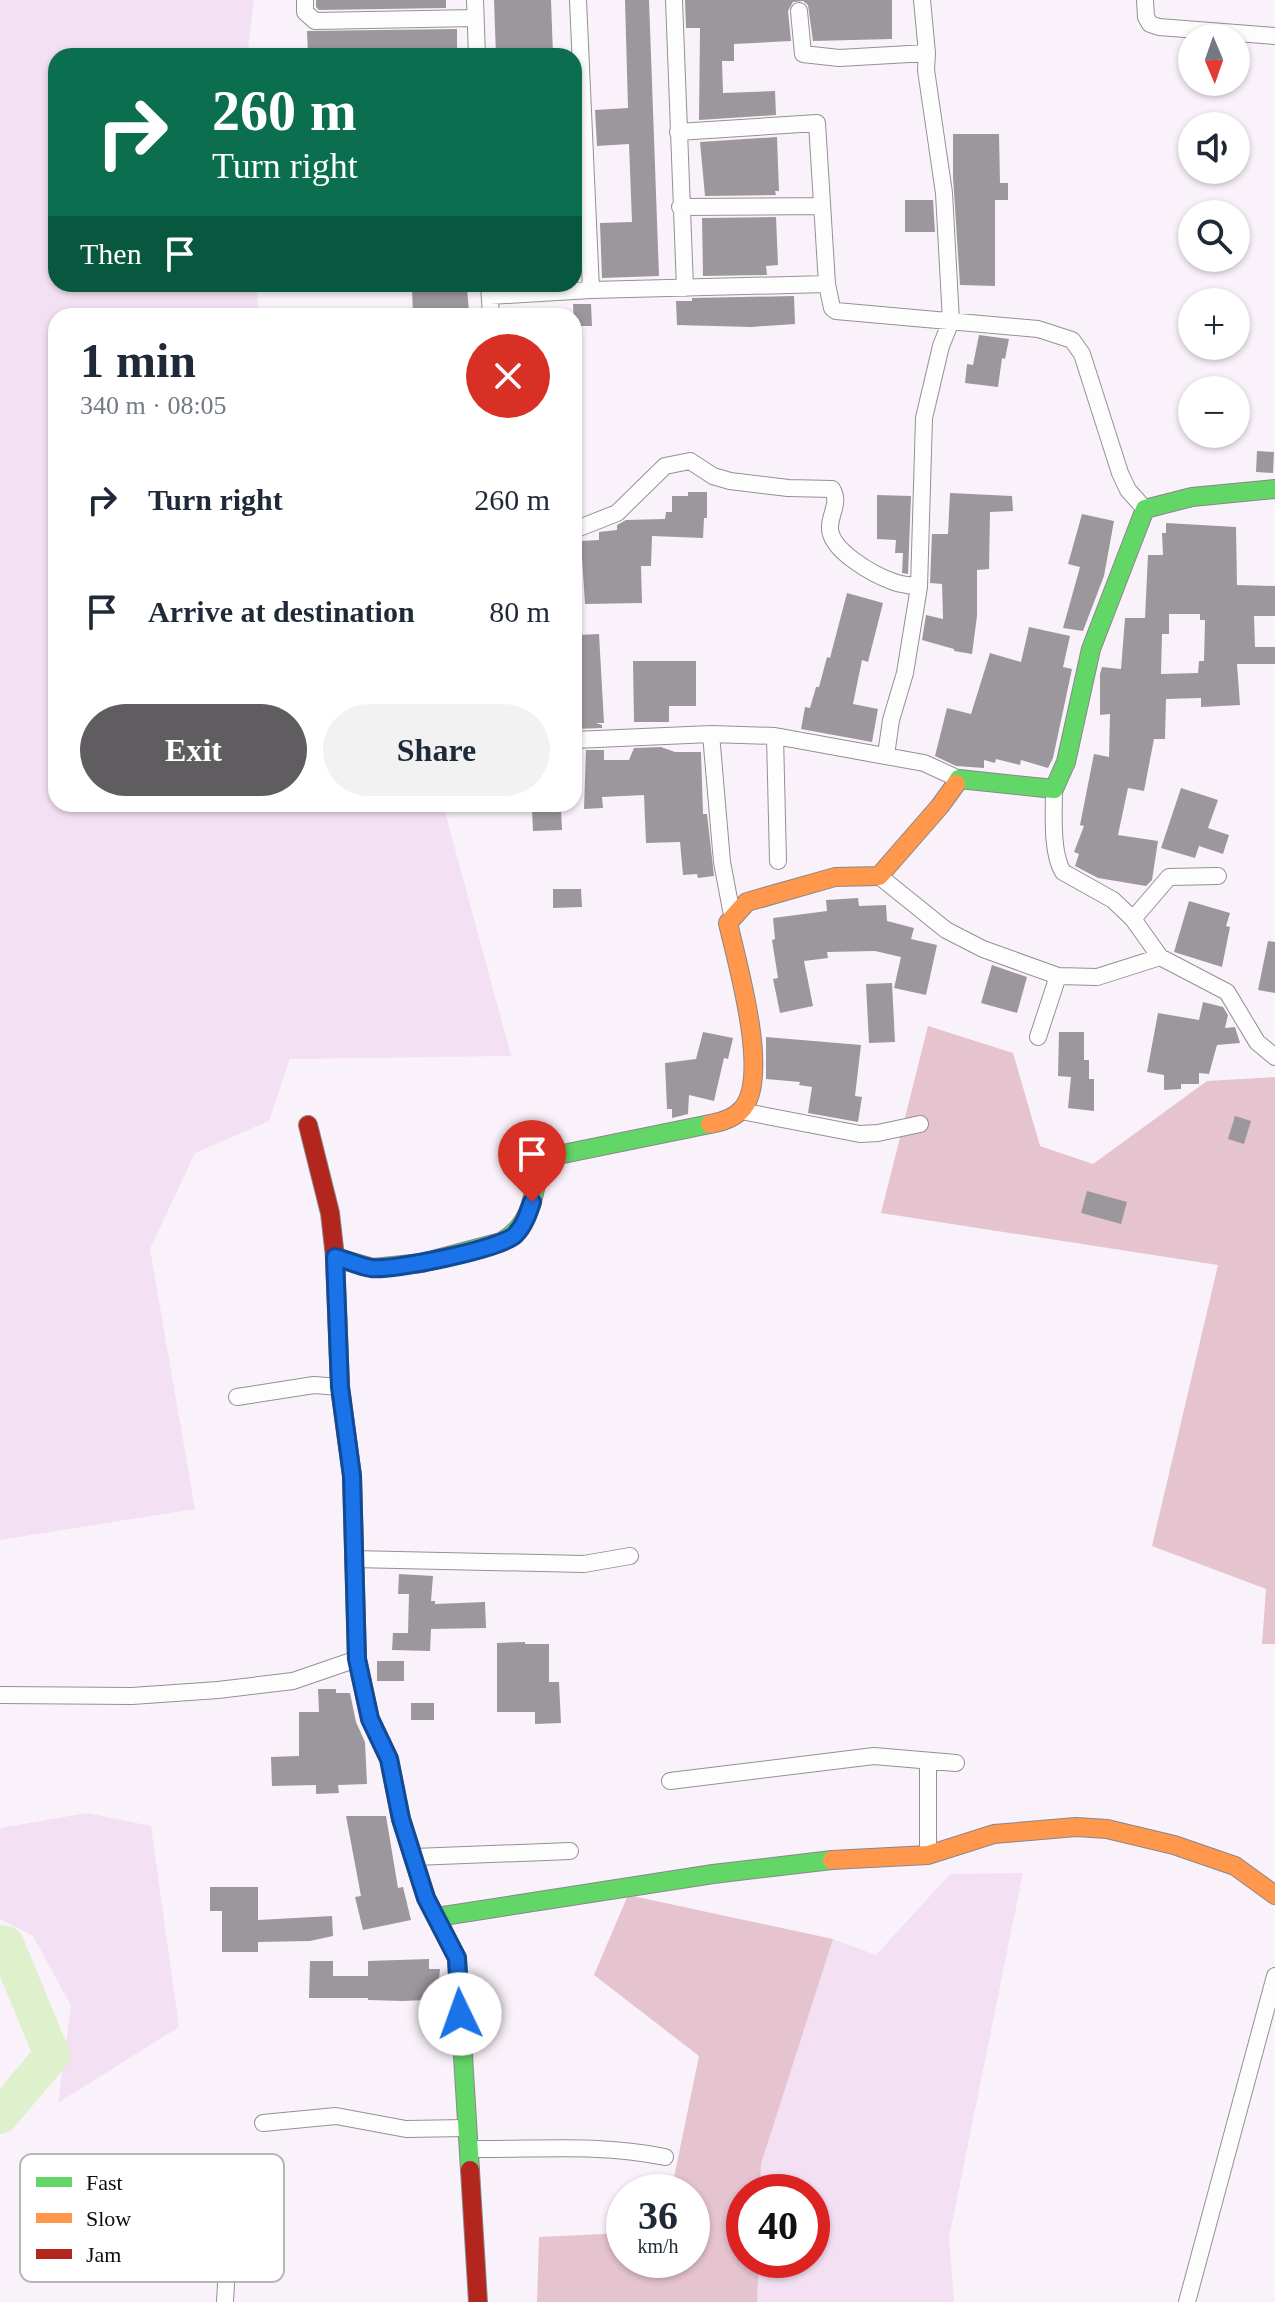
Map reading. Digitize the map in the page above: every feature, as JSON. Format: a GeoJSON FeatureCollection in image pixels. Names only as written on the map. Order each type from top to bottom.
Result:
{"type":"FeatureCollection","features":[{"type":"Feature","properties":{"kind":"street"},"geometry":{"type":"LineString","coordinates":[[305,0],[305,12],[315,21],[475,18]]}},
{"type":"Feature","properties":{"kind":"street"},"geometry":{"type":"LineString","coordinates":[[475,0],[477,48]]}},
{"type":"Feature","properties":{"kind":"street"},"geometry":{"type":"LineString","coordinates":[[578,0],[580,48]]}},
{"type":"Feature","properties":{"kind":"street"},"geometry":{"type":"LineString","coordinates":[[674,0],[685,288]]}},
{"type":"Feature","properties":{"kind":"street"},"geometry":{"type":"LineString","coordinates":[[886,755],[891,720],[905,673],[919,587],[924,418],[941,346],[951,321],[944,193],[926,70],[922,0]]}},
{"type":"Feature","properties":{"kind":"street"},"geometry":{"type":"LineString","coordinates":[[1145,0],[1146,17],[1150,24],[1159,27],[1275,36]]}},
{"type":"Feature","properties":{"kind":"street"},"geometry":{"type":"LineString","coordinates":[[799,11],[803,54],[839,58],[927,53]]}},
{"type":"Feature","properties":{"kind":"street"},"geometry":{"type":"LineString","coordinates":[[582,89],[591,290]]}},
{"type":"Feature","properties":{"kind":"street"},"geometry":{"type":"LineString","coordinates":[[678,132],[817,123],[830,304],[836,311],[1038,329],[1072,340],[1082,354],[1120,473],[1128,490],[1145,509]]}},
{"type":"Feature","properties":{"kind":"street"},"geometry":{"type":"LineString","coordinates":[[680,207],[821,206]]}},
{"type":"Feature","properties":{"kind":"street"},"geometry":{"type":"LineString","coordinates":[[582,290],[827,284]]}},
{"type":"Feature","properties":{"kind":"street"},"geometry":{"type":"LineString","coordinates":[[582,527],[617,513],[665,466],[690,461],[713,476],[730,481],[788,488],[832,489],[836,503],[829,527],[838,546],[853,560],[894,582],[919,587]]}},
{"type":"Feature","properties":{"kind":"street"},"geometry":{"type":"LineString","coordinates":[[1275,489],[1170,500],[1145,509],[1091,649],[1066,762],[1054,789],[1054,830],[1059,866],[1063,872],[1113,900],[1133,919],[1160,957],[1227,992],[1257,1042],[1275,1057]]}},
{"type":"Feature","properties":{"kind":"street"},"geometry":{"type":"LineString","coordinates":[[582,740],[711,734],[775,736],[924,763],[959,779],[1054,789]]}},
{"type":"Feature","properties":{"kind":"street"},"geometry":{"type":"LineString","coordinates":[[711,734],[722,862],[732,915]]}},
{"type":"Feature","properties":{"kind":"street"},"geometry":{"type":"LineString","coordinates":[[775,736],[778,861]]}},
{"type":"Feature","properties":{"kind":"street"},"geometry":{"type":"LineString","coordinates":[[879,876],[940,806],[959,779]]}},
{"type":"Feature","properties":{"kind":"street"},"geometry":{"type":"LineString","coordinates":[[335,1257],[373,1268],[422,1263],[501,1242],[512,1238],[527,1218],[540,1164],[544,1160],[720,1122],[731,1119],[741,1111],[748,1099],[753,1037],[728,923],[732,915],[747,902],[835,877],[879,876],[946,930],[983,949],[1058,976],[1097,977],[1160,957]]}},
{"type":"Feature","properties":{"kind":"street"},"geometry":{"type":"LineString","coordinates":[[1133,919],[1169,877],[1218,876]]}},
{"type":"Feature","properties":{"kind":"street"},"geometry":{"type":"LineString","coordinates":[[1038,1037],[1058,976]]}},
{"type":"Feature","properties":{"kind":"street"},"geometry":{"type":"LineString","coordinates":[[741,1111],[860,1134],[920,1124]]}},
{"type":"Feature","properties":{"kind":"street"},"geometry":{"type":"LineString","coordinates":[[308,1125],[330,1213],[335,1257],[340,1387],[352,1476],[357,1659],[370,1719],[389,1759],[393,1788],[426,1898],[457,1958],[478,2302]]}},
{"type":"Feature","properties":{"kind":"street"},"geometry":{"type":"LineString","coordinates":[[237,1397],[314,1385],[340,1387]]}},
{"type":"Feature","properties":{"kind":"street"},"geometry":{"type":"LineString","coordinates":[[353,1559],[584,1564],[630,1556]]}},
{"type":"Feature","properties":{"kind":"street"},"geometry":{"type":"LineString","coordinates":[[0,1695],[132,1696],[218,1690],[293,1681],[357,1659]]}},
{"type":"Feature","properties":{"kind":"street"},"geometry":{"type":"LineString","coordinates":[[670,1781],[874,1756],[956,1763]]}},
{"type":"Feature","properties":{"kind":"street"},"geometry":{"type":"LineString","coordinates":[[928,1761],[928,1855]]}},
{"type":"Feature","properties":{"kind":"street"},"geometry":{"type":"LineString","coordinates":[[437,1917],[713,1874],[824,1860],[928,1855],[994,1834],[1076,1827],[1107,1829],[1174,1845],[1235,1866],[1275,1895]]}},
{"type":"Feature","properties":{"kind":"street"},"geometry":{"type":"LineString","coordinates":[[414,1857],[570,1851]]}},
{"type":"Feature","properties":{"kind":"street"},"geometry":{"type":"LineString","coordinates":[[1187,2302],[1275,1976]]}},
{"type":"Feature","properties":{"kind":"street"},"geometry":{"type":"LineString","coordinates":[[263,2123],[336,2116],[406,2129],[466,2128]]}},
{"type":"Feature","properties":{"kind":"street"},"geometry":{"type":"LineString","coordinates":[[468,2149],[578,2146],[628,2149],[665,2157]]}},
{"type":"Feature","properties":{"kind":"street"},"geometry":{"type":"LineString","coordinates":[[225,2302],[226,2282]]}},
{"type":"Feature","properties":{"kind":"shaded area"},"geometry":{"type":"Polygon","coordinates":[[[0,0],[254,0],[248,48],[48,48],[48,292],[257,292],[258,308],[48,308],[48,812],[445,812],[511,1056],[290,1059],[269,1121],[195,1153],[150,1249],[195,1509],[0,1540],[0,0]]]}},
{"type":"Feature","properties":{"kind":"shaded area"},"geometry":{"type":"Polygon","coordinates":[[[928,1026],[1013,1053],[1040,1146],[1093,1164],[1207,1081],[1275,1077],[1275,1644],[1262,1644],[1266,1589],[1152,1546],[1218,1265],[881,1213],[928,1026]]]}},
{"type":"Feature","properties":{"kind":"shaded area"},"geometry":{"type":"Polygon","coordinates":[[[87,1813],[151,1826],[179,2027],[58,2103],[71,2006],[33,1936],[0,1919],[0,1828],[87,1813]]]}},
{"type":"Feature","properties":{"kind":"shaded area"},"geometry":{"type":"Polygon","coordinates":[[[1023,1873],[949,2238],[954,2302],[757,2302],[758,2278],[830,2278],[830,2174],[761,2174],[761,2164],[833,1939],[876,1955],[950,1874],[1023,1873]]]}},
{"type":"Feature","properties":{"kind":"shaded area"},"geometry":{"type":"Polygon","coordinates":[[[628,1895],[833,1939],[761,2164],[761,2174],[726,2174],[726,2278],[758,2278],[757,2302],[537,2302],[539,2237],[606,2234],[606,2278],[710,2278],[710,2174],[675,2174],[699,2056],[594,1975],[628,1895]]]}},
{"type":"Feature","properties":{"kind":"building"},"geometry":{"type":"Polygon","coordinates":[[[316,0],[446,0],[446,8],[319,10],[316,0]]]}},
{"type":"Feature","properties":{"kind":"building"},"geometry":{"type":"Polygon","coordinates":[[[494,0],[551,0],[553,48],[496,48],[494,0]]]}},
{"type":"Feature","properties":{"kind":"building"},"geometry":{"type":"Polygon","coordinates":[[[625,0],[649,0],[659,276],[602,278],[600,223],[632,222],[629,144],[597,146],[595,110],[628,108],[625,0]]]}},
{"type":"Feature","properties":{"kind":"building"},"geometry":{"type":"Polygon","coordinates":[[[685,0],[892,0],[892,39],[813,41],[808,5],[803,1],[793,2],[788,11],[791,41],[734,44],[734,61],[722,61],[723,93],[775,91],[776,115],[699,120],[700,28],[686,28],[685,0]]]}},
{"type":"Feature","properties":{"kind":"building"},"geometry":{"type":"Polygon","coordinates":[[[457,29],[457,48],[308,48],[307,31],[457,29]]]}},
{"type":"Feature","properties":{"kind":"building"},"geometry":{"type":"Polygon","coordinates":[[[953,134],[999,134],[1000,183],[1008,183],[1008,200],[995,200],[995,286],[960,285],[953,134]]]}},
{"type":"Feature","properties":{"kind":"building"},"geometry":{"type":"Polygon","coordinates":[[[777,137],[779,191],[775,191],[776,195],[705,196],[700,142],[777,137]]]}},
{"type":"Feature","properties":{"kind":"building"},"geometry":{"type":"Polygon","coordinates":[[[905,200],[933,200],[935,232],[905,232],[905,200]]]}},
{"type":"Feature","properties":{"kind":"building"},"geometry":{"type":"Polygon","coordinates":[[[776,217],[778,265],[766,266],[767,275],[703,276],[702,218],[776,217]]]}},
{"type":"Feature","properties":{"kind":"building"},"geometry":{"type":"Polygon","coordinates":[[[412,292],[467,292],[469,308],[413,308],[412,292]]]}},
{"type":"Feature","properties":{"kind":"building"},"geometry":{"type":"Polygon","coordinates":[[[794,296],[795,324],[751,327],[677,325],[676,301],[794,296]]]}},
{"type":"Feature","properties":{"kind":"building"},"geometry":{"type":"Polygon","coordinates":[[[573,304],[591,304],[592,326],[582,326],[582,308],[573,308],[573,304]]]}},
{"type":"Feature","properties":{"kind":"building"},"geometry":{"type":"Polygon","coordinates":[[[979,335],[1009,339],[1005,359],[1002,358],[998,387],[965,383],[967,364],[973,365],[979,335]]]}},
{"type":"Feature","properties":{"kind":"building"},"geometry":{"type":"Polygon","coordinates":[[[1257,451],[1274,452],[1273,473],[1256,472],[1257,451]]]}},
{"type":"Feature","properties":{"kind":"building"},"geometry":{"type":"Polygon","coordinates":[[[688,492],[707,492],[703,538],[652,536],[651,566],[641,566],[642,603],[585,604],[582,541],[599,540],[599,532],[617,530],[617,525],[626,520],[665,519],[666,512],[672,512],[672,496],[688,496],[688,492]]]}},
{"type":"Feature","properties":{"kind":"building"},"geometry":{"type":"Polygon","coordinates":[[[950,493],[1012,496],[1013,511],[990,512],[989,569],[977,570],[977,616],[972,654],[922,640],[926,615],[943,619],[942,584],[930,583],[932,534],[948,534],[950,493]]]}},
{"type":"Feature","properties":{"kind":"building"},"geometry":{"type":"Polygon","coordinates":[[[877,495],[911,496],[908,574],[902,573],[903,553],[895,553],[896,540],[877,539],[877,495]]]}},
{"type":"Feature","properties":{"kind":"building"},"geometry":{"type":"Polygon","coordinates":[[[1082,514],[1114,521],[1104,576],[1083,631],[1063,628],[1080,567],[1068,564],[1082,514]]]}},
{"type":"Feature","properties":{"kind":"building"},"geometry":{"type":"Polygon","coordinates":[[[1166,523],[1236,527],[1237,585],[1275,586],[1275,616],[1254,616],[1255,647],[1275,647],[1275,664],[1237,664],[1240,705],[1201,707],[1201,698],[1166,699],[1165,739],[1154,739],[1144,791],[1128,788],[1118,835],[1158,841],[1152,880],[1146,886],[1098,878],[1075,866],[1079,854],[1074,852],[1084,826],[1080,825],[1094,754],[1109,757],[1110,714],[1100,715],[1102,667],[1121,669],[1125,618],[1145,618],[1148,555],[1163,555],[1162,533],[1166,533],[1166,523]],[[1169,614],[1169,634],[1162,634],[1161,674],[1198,673],[1199,661],[1204,661],[1205,620],[1200,620],[1200,614],[1169,614]]]}},
{"type":"Feature","properties":{"kind":"building"},"geometry":{"type":"Polygon","coordinates":[[[847,593],[883,603],[868,662],[862,660],[853,704],[878,709],[872,742],[801,729],[805,707],[810,708],[827,657],[830,658],[847,593]]]}},
{"type":"Feature","properties":{"kind":"building"},"geometry":{"type":"Polygon","coordinates":[[[1029,627],[1070,636],[1063,667],[1072,669],[1053,758],[1048,768],[1021,760],[1020,765],[996,759],[995,763],[984,760],[984,768],[956,766],[935,756],[947,708],[971,714],[990,653],[1021,662],[1029,627]]]}},
{"type":"Feature","properties":{"kind":"building"},"geometry":{"type":"Polygon","coordinates":[[[599,634],[604,723],[596,723],[602,728],[582,729],[582,635],[599,634]]]}},
{"type":"Feature","properties":{"kind":"building"},"geometry":{"type":"Polygon","coordinates":[[[633,661],[696,661],[696,706],[669,706],[669,722],[634,722],[633,661]]]}},
{"type":"Feature","properties":{"kind":"building"},"geometry":{"type":"Polygon","coordinates":[[[661,747],[675,752],[701,752],[703,814],[707,814],[714,876],[698,878],[697,874],[683,875],[680,842],[646,843],[644,795],[602,797],[603,808],[584,809],[586,750],[604,750],[604,760],[629,760],[634,748],[661,747]]]}},
{"type":"Feature","properties":{"kind":"building"},"geometry":{"type":"Polygon","coordinates":[[[1181,788],[1218,800],[1208,828],[1229,835],[1223,854],[1199,846],[1195,858],[1161,848],[1181,788]]]}},
{"type":"Feature","properties":{"kind":"building"},"geometry":{"type":"Polygon","coordinates":[[[532,812],[561,812],[562,830],[533,831],[532,812]]]}},
{"type":"Feature","properties":{"kind":"building"},"geometry":{"type":"Polygon","coordinates":[[[553,889],[581,889],[582,907],[553,908],[553,889]]]}},
{"type":"Feature","properties":{"kind":"building"},"geometry":{"type":"Polygon","coordinates":[[[858,898],[859,906],[886,905],[887,921],[914,928],[911,939],[937,945],[926,995],[894,988],[901,957],[875,951],[827,952],[828,958],[804,961],[813,1006],[780,1013],[773,979],[778,978],[772,940],[775,939],[773,918],[827,911],[826,900],[858,898]]]}},
{"type":"Feature","properties":{"kind":"building"},"geometry":{"type":"Polygon","coordinates":[[[1189,901],[1230,913],[1222,967],[1174,952],[1189,901]]]}},
{"type":"Feature","properties":{"kind":"building"},"geometry":{"type":"Polygon","coordinates":[[[1268,941],[1275,942],[1275,993],[1258,990],[1268,941]]]}},
{"type":"Feature","properties":{"kind":"building"},"geometry":{"type":"Polygon","coordinates":[[[992,965],[1027,977],[1017,1013],[981,1003],[992,965]]]}},
{"type":"Feature","properties":{"kind":"building"},"geometry":{"type":"Polygon","coordinates":[[[892,983],[895,1042],[869,1043],[866,984],[892,983]]]}},
{"type":"Feature","properties":{"kind":"building"},"geometry":{"type":"Polygon","coordinates":[[[1203,1002],[1223,1007],[1228,1015],[1225,1028],[1235,1027],[1240,1043],[1217,1045],[1209,1074],[1199,1073],[1199,1084],[1181,1084],[1181,1089],[1164,1090],[1164,1075],[1147,1072],[1158,1013],[1199,1020],[1203,1002]]]}},
{"type":"Feature","properties":{"kind":"building"},"geometry":{"type":"Polygon","coordinates":[[[703,1032],[733,1038],[728,1059],[724,1058],[714,1101],[689,1095],[688,1114],[672,1118],[672,1109],[667,1109],[665,1063],[696,1059],[703,1032]]]}},
{"type":"Feature","properties":{"kind":"building"},"geometry":{"type":"Polygon","coordinates":[[[1059,1032],[1084,1032],[1084,1060],[1089,1060],[1089,1079],[1094,1079],[1094,1111],[1068,1108],[1071,1077],[1058,1076],[1059,1032]]]}},
{"type":"Feature","properties":{"kind":"building"},"geometry":{"type":"Polygon","coordinates":[[[766,1037],[861,1045],[855,1096],[862,1097],[858,1122],[808,1113],[812,1087],[799,1085],[800,1082],[766,1079],[766,1037]]]}},
{"type":"Feature","properties":{"kind":"building"},"geometry":{"type":"Polygon","coordinates":[[[1235,1116],[1251,1121],[1244,1144],[1228,1139],[1235,1116]]]}},
{"type":"Feature","properties":{"kind":"building"},"geometry":{"type":"Polygon","coordinates":[[[1087,1191],[1127,1202],[1121,1224],[1081,1213],[1087,1191]]]}},
{"type":"Feature","properties":{"kind":"building"},"geometry":{"type":"Polygon","coordinates":[[[399,1574],[433,1576],[431,1601],[435,1604],[485,1602],[486,1628],[431,1629],[430,1651],[392,1650],[393,1633],[408,1633],[409,1594],[398,1594],[399,1574]]]}},
{"type":"Feature","properties":{"kind":"building"},"geometry":{"type":"Polygon","coordinates":[[[497,1643],[549,1644],[549,1682],[559,1682],[561,1723],[535,1724],[535,1712],[497,1712],[497,1643]]]}},
{"type":"Feature","properties":{"kind":"building"},"geometry":{"type":"Polygon","coordinates":[[[377,1661],[404,1661],[404,1681],[377,1681],[377,1661]]]}},
{"type":"Feature","properties":{"kind":"building"},"geometry":{"type":"Polygon","coordinates":[[[318,1689],[350,1693],[356,1722],[365,1742],[367,1784],[338,1785],[339,1793],[316,1794],[316,1785],[272,1786],[271,1757],[299,1756],[299,1712],[319,1712],[318,1689]]]}},
{"type":"Feature","properties":{"kind":"building"},"geometry":{"type":"Polygon","coordinates":[[[411,1703],[434,1703],[434,1720],[411,1720],[411,1703]]]}},
{"type":"Feature","properties":{"kind":"building"},"geometry":{"type":"Polygon","coordinates":[[[346,1816],[386,1816],[398,1888],[403,1887],[411,1920],[363,1930],[355,1897],[361,1896],[346,1816]]]}},
{"type":"Feature","properties":{"kind":"building"},"geometry":{"type":"Polygon","coordinates":[[[210,1887],[258,1887],[258,1920],[332,1916],[333,1936],[310,1941],[258,1942],[258,1952],[222,1952],[222,1911],[210,1911],[210,1887]]]}},
{"type":"Feature","properties":{"kind":"building"},"geometry":{"type":"Polygon","coordinates":[[[429,1959],[429,1969],[440,1969],[439,1979],[444,1978],[446,1999],[309,1998],[310,1961],[333,1961],[333,1976],[368,1976],[368,1961],[429,1959]]]}},
{"type":"Feature","properties":{"kind":"waterway"},"geometry":{"type":"LineString","coordinates":[[0,1943],[6,1944],[52,2055],[0,2116]]}},
{"type":"Feature","properties":{"kind":"traffic: fast"},"geometry":{"type":"LineString","coordinates":[[956,784],[959,779],[1054,789],[1066,762],[1091,649],[1145,509],[1192,497],[1275,489]]}},
{"type":"Feature","properties":{"kind":"traffic: fast"},"geometry":{"type":"LineString","coordinates":[[335,1257],[373,1268],[422,1263],[501,1242],[525,1218],[530,1209],[540,1164],[553,1156],[710,1124]]}},
{"type":"Feature","properties":{"kind":"traffic: fast"},"geometry":{"type":"LineString","coordinates":[[355,1587],[357,1659],[370,1719],[389,1759],[401,1819],[426,1898],[457,1958],[470,2170]]}},
{"type":"Feature","properties":{"kind":"traffic: fast"},"geometry":{"type":"LineString","coordinates":[[437,1917],[713,1874],[832,1860]]}},
{"type":"Feature","properties":{"kind":"traffic: slow"},"geometry":{"type":"LineString","coordinates":[[710,1124],[728,1119],[743,1108],[750,1092],[753,1071],[749,1018],[728,923],[747,902],[835,877],[879,876],[956,784]]}},
{"type":"Feature","properties":{"kind":"traffic: slow"},"geometry":{"type":"LineString","coordinates":[[832,1860],[928,1855],[994,1834],[1076,1827],[1107,1829],[1174,1845],[1235,1866],[1275,1895]]}},
{"type":"Feature","properties":{"kind":"traffic: jam"},"geometry":{"type":"LineString","coordinates":[[308,1125],[330,1213],[335,1257],[340,1387],[352,1476],[355,1587]]}},
{"type":"Feature","properties":{"kind":"traffic: jam"},"geometry":{"type":"LineString","coordinates":[[470,2170],[478,2302]]}},
{"type":"Feature","properties":{"kind":"route"},"geometry":{"type":"LineString","coordinates":[[460,2014],[457,1958],[426,1898],[401,1819],[389,1759],[370,1719],[357,1659],[352,1476],[340,1387],[335,1257],[373,1268],[422,1263],[478,1249],[512,1238],[527,1218],[532,1202]]}}]}
